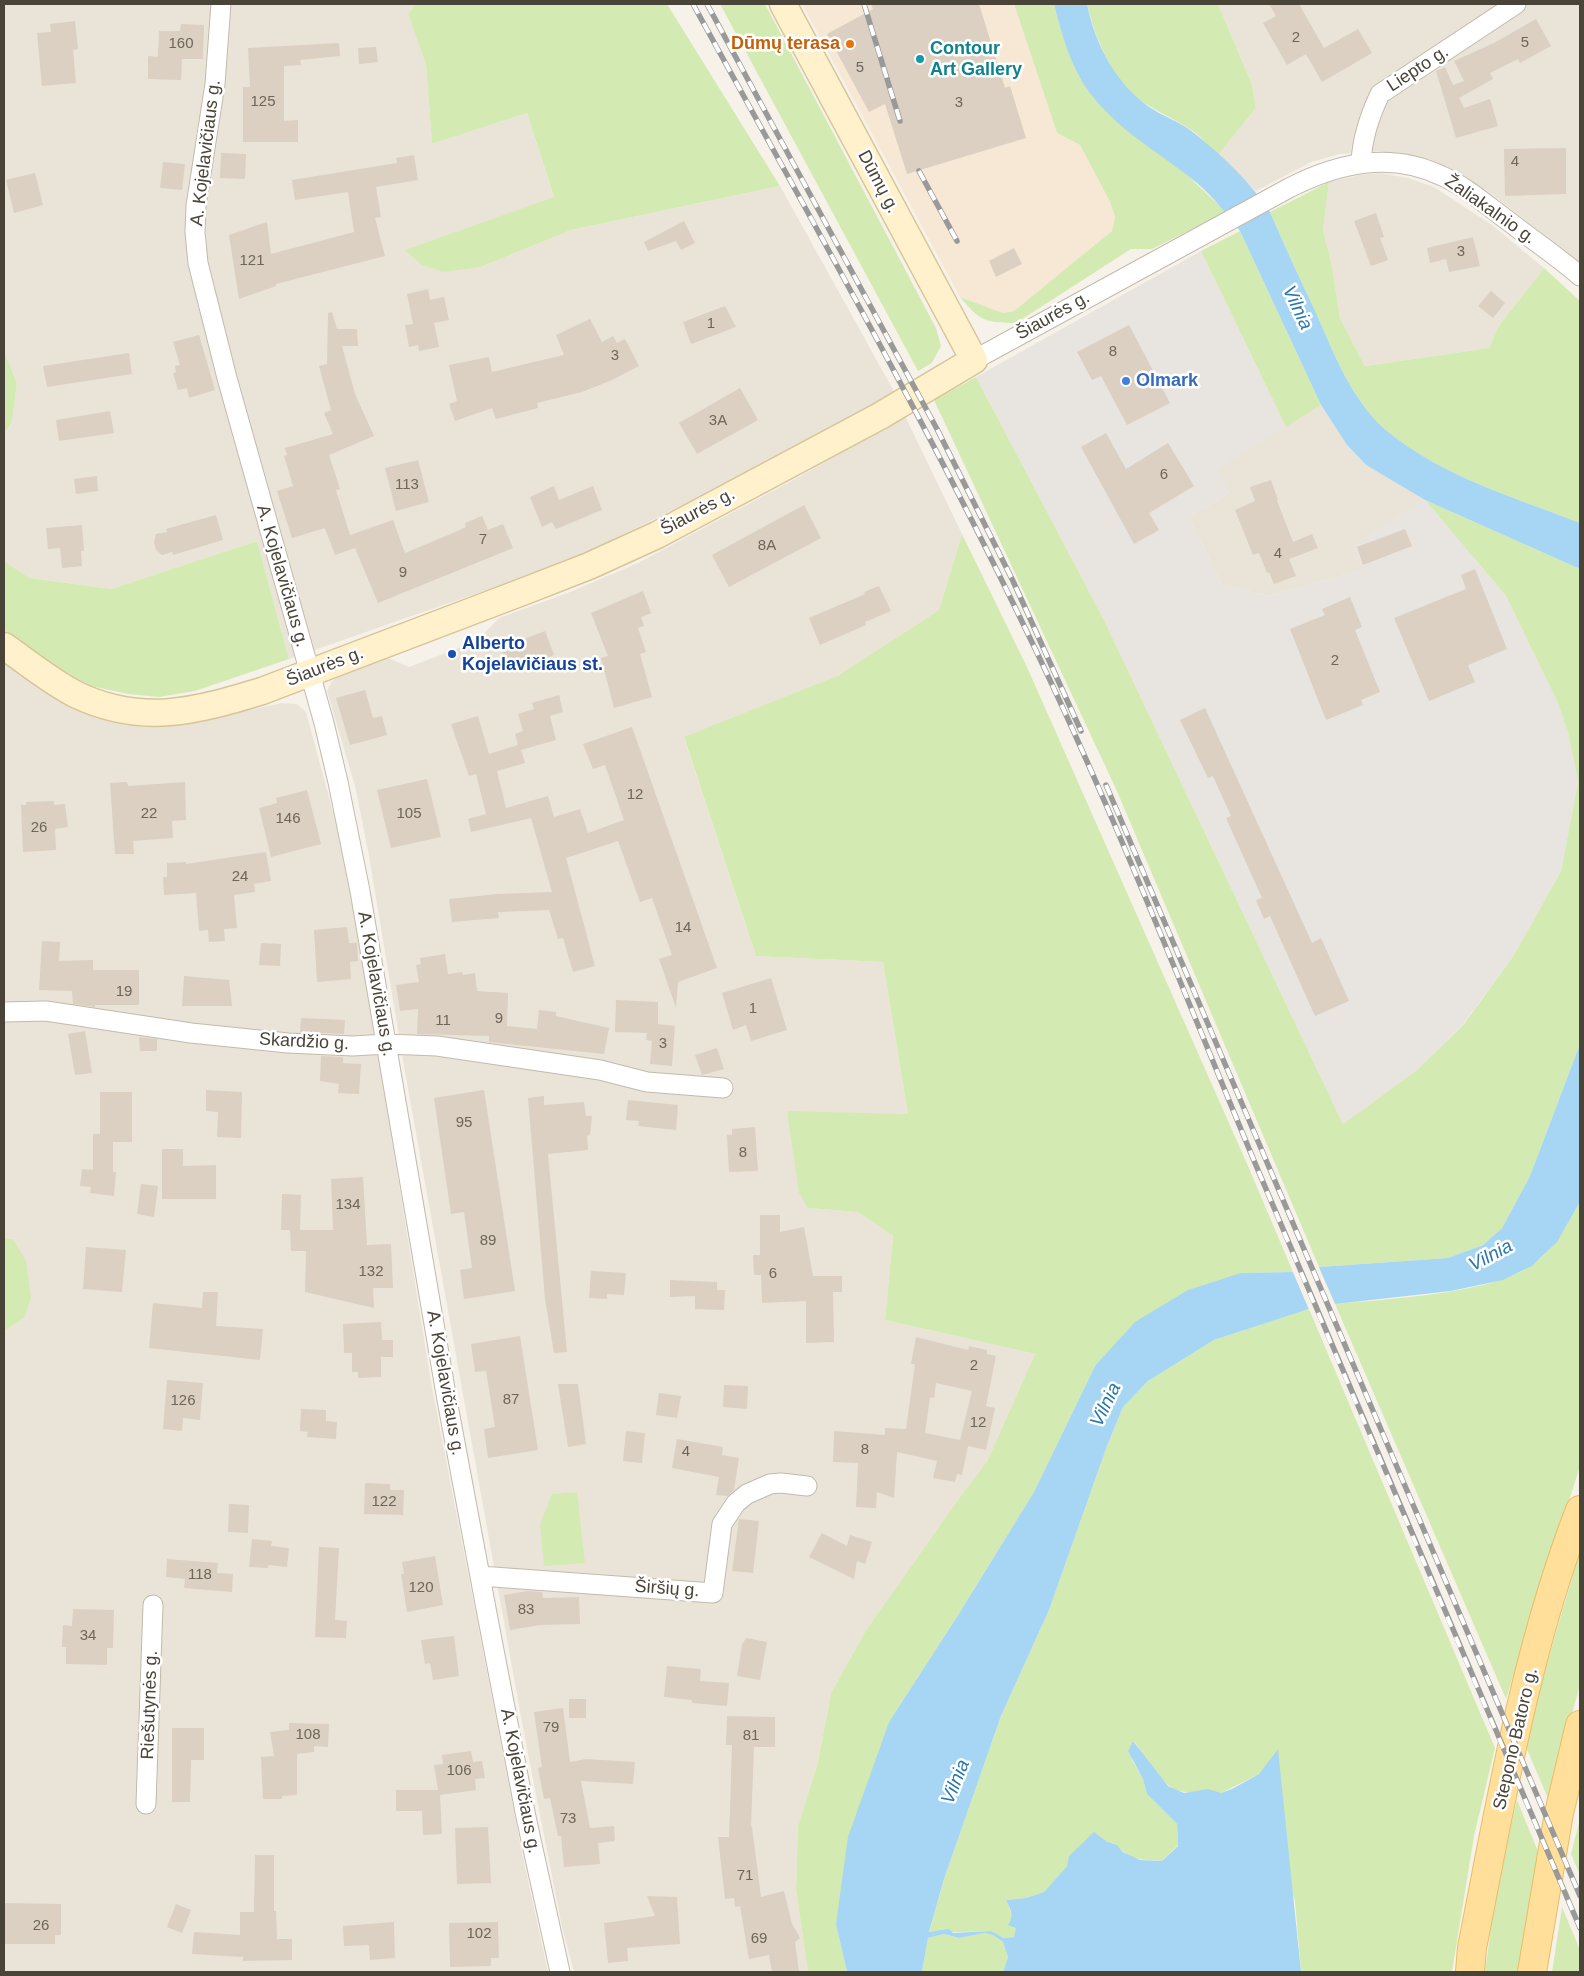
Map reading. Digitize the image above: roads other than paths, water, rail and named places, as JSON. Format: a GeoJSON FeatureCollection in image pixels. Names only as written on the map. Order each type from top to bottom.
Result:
{"type":"FeatureCollection","features":[{"type":"Feature","properties":{"kind":"main road","name":"Dūmų g."},"geometry":{"type":"LineString","coordinates":[[782,4],[974,360]]}},
{"type":"Feature","properties":{"kind":"main road","name":"Šiaurės g."},"geometry":{"type":"LineString","coordinates":[[4,646],[76,694],[104,705],[151,714],[176,713],[212,706],[262,691],[589,566],[657,535],[880,416],[974,360]]}},
{"type":"Feature","properties":{"kind":"main road","name":"Stepono Batoro g."},"geometry":{"type":"LineString","coordinates":[[1470,1972],[1472,1948],[1503,1789],[1536,1651],[1580,1510]]}},
{"type":"Feature","properties":{"kind":"main road"},"geometry":{"type":"LineString","coordinates":[[1532,1972],[1559,1813],[1580,1725]]}},
{"type":"Feature","properties":{"kind":"street","name":"A. Kojelavičiaus g."},"geometry":{"type":"LineString","coordinates":[[221,4],[215,84],[196,206],[195,232],[198,263],[226,378],[324,723],[338,782],[360,891],[446,1391],[480,1576],[526,1817],[560,1972]]}},
{"type":"Feature","properties":{"kind":"street","name":"Liepto g."},"geometry":{"type":"LineString","coordinates":[[1361,163],[1362,142],[1370,114],[1380,94],[1516,4]]}},
{"type":"Feature","properties":{"kind":"street","name":"Žaliakalnio g."},"geometry":{"type":"LineString","coordinates":[[1361,163],[1388,162],[1415,166],[1443,176],[1478,198],[1580,276]]}},
{"type":"Feature","properties":{"kind":"street","name":"Šiaurės g."},"geometry":{"type":"LineString","coordinates":[[974,360],[1289,188],[1311,177],[1336,168],[1361,163]]}},
{"type":"Feature","properties":{"kind":"street","name":"Skardžio g."},"geometry":{"type":"LineString","coordinates":[[4,1012],[46,1011],[190,1033],[288,1043],[353,1046],[386,1044],[437,1046],[600,1070],[647,1082],[723,1088]]}},
{"type":"Feature","properties":{"kind":"street","name":"Širšių g."},"geometry":{"type":"LineString","coordinates":[[480,1576],[713,1592],[722,1524],[736,1503],[746,1494],[770,1484],[781,1483],[808,1486]]}},
{"type":"Feature","properties":{"kind":"street","name":"Riešutynės g."},"geometry":{"type":"LineString","coordinates":[[146,1804],[153,1605]]}},
{"type":"Feature","properties":{"kind":"water","name":"Vilnia"},"geometry":{"type":"Polygon","coordinates":[[[1054,4],[1087,4],[1102,50],[1119,78],[1129,90],[1154,110],[1185,126],[1204,141],[1254,190],[1270,212],[1346,377],[1354,392],[1375,419],[1387,431],[1409,447],[1455,473],[1505,495],[1580,523],[1580,569],[1425,500],[1366,465],[1347,445],[1321,405],[1240,231],[1220,206],[1197,183],[1130,133],[1105,111],[1094,98],[1086,88],[1074,65],[1064,41],[1054,4]]]}},
{"type":"Feature","properties":{"kind":"water","name":"Vilnia"},"geometry":{"type":"Polygon","coordinates":[[[1580,1044],[1580,1202],[1557,1242],[1532,1266],[1503,1280],[1451,1291],[1335,1304],[1309,1309],[1214,1340],[1148,1381],[1123,1407],[1107,1446],[1049,1610],[1001,1716],[944,1879],[929,1932],[949,1929],[953,1933],[991,1931],[1004,1938],[1014,1937],[1016,1928],[1008,1925],[1011,1916],[1006,1900],[1026,1898],[1044,1892],[1067,1866],[1069,1856],[1094,1832],[1106,1841],[1117,1845],[1123,1852],[1140,1860],[1162,1861],[1178,1846],[1177,1824],[1147,1794],[1143,1779],[1128,1751],[1133,1741],[1168,1786],[1184,1793],[1208,1789],[1221,1793],[1232,1789],[1259,1774],[1278,1749],[1301,1972],[1003,1972],[1008,1957],[1003,1942],[993,1935],[985,1933],[959,1938],[944,1934],[928,1938],[922,1972],[847,1972],[836,1924],[848,1837],[889,1722],[1034,1492],[1095,1366],[1135,1322],[1188,1290],[1241,1273],[1293,1272],[1319,1267],[1448,1258],[1483,1245],[1502,1228],[1530,1176],[1580,1044]]]}},
{"type":"Feature","properties":{"kind":"railway"},"geometry":{"type":"LineString","coordinates":[[693,4],[907,395],[989,554],[1059,699],[1145,897],[1295,1259],[1580,1928]]}},
{"type":"Feature","properties":{"kind":"railway"},"geometry":{"type":"LineString","coordinates":[[707,4],[937,429],[1013,581],[1081,731]]}},
{"type":"Feature","properties":{"kind":"railway"},"geometry":{"type":"LineString","coordinates":[[864,4],[900,121]]}},
{"type":"Feature","properties":{"kind":"railway"},"geometry":{"type":"LineString","coordinates":[[919,171],[957,241]]}},
{"type":"Feature","properties":{"kind":"railway"},"geometry":{"type":"LineString","coordinates":[[1106,785],[1580,1896]]}},
{"type":"Feature","properties":{"kind":"place","name":"Dūmų terasa"},"geometry":{"type":"Point","coordinates":[850,44]}},
{"type":"Feature","properties":{"kind":"place","name":"Contour Art Gallery"},"geometry":{"type":"Point","coordinates":[920,59]}},
{"type":"Feature","properties":{"kind":"place","name":"Olmark"},"geometry":{"type":"Point","coordinates":[1126,381]}},
{"type":"Feature","properties":{"kind":"place","name":"Alberto Kojelavičiaus st."},"geometry":{"type":"Point","coordinates":[452,654]}}]}
